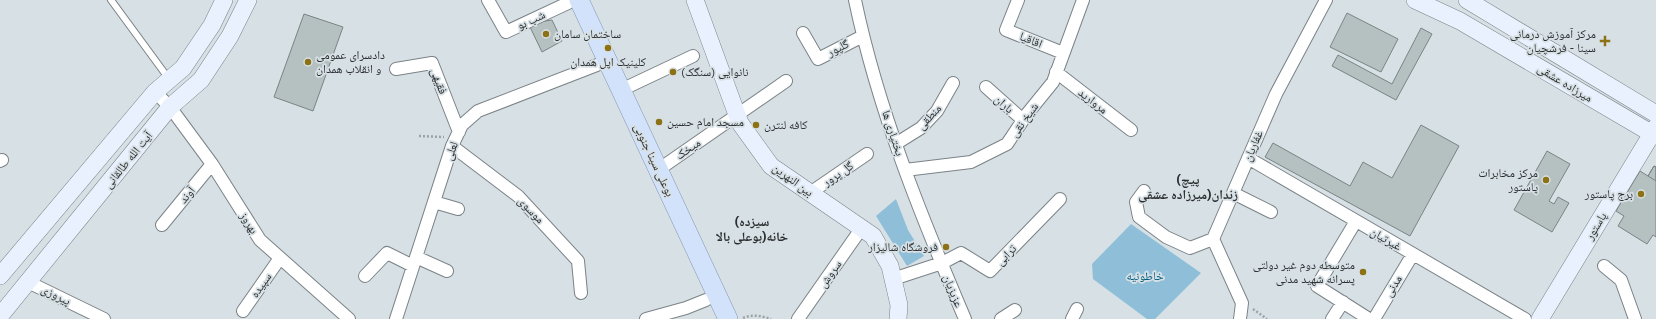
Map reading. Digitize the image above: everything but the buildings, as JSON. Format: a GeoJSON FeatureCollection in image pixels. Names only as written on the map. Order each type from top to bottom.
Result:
{"type":"FeatureCollection","features":[{"type":"Feature","properties":{"kind":"main road","name":"آیت الله طالقانی"},"geometry":{"type":"LineString","coordinates":[[0,276],[156,92],[184,68],[212,25],[224,0]]}},
{"type":"Feature","properties":{"kind":"main road","name":"آیت الله طالقانی"},"geometry":{"type":"LineString","coordinates":[[0,316],[170,107],[201,80],[230,36],[248,0]]}},
{"type":"Feature","properties":{"kind":"main road","name":"بین النهرین"},"geometry":{"type":"LineString","coordinates":[[695,0],[740,123],[771,166],[873,236],[890,266],[899,305],[898,319]]}},
{"type":"Feature","properties":{"kind":"main road","name":"میرزاده عشقی"},"geometry":{"type":"LineString","coordinates":[[1415,0],[1460,21],[1655,132]]}},
{"type":"Feature","properties":{"kind":"main road","name":"بوعلی سینا جنوبی"},"geometry":{"type":"LineString","coordinates":[[571,1],[597,65],[715,319]]}},
{"type":"Feature","properties":{"kind":"main road","name":"بوعلی سینا جنوبی"},"geometry":{"type":"LineString","coordinates":[[571,1],[621,90],[728,319]]}},
{"type":"Feature","properties":{"kind":"main road","name":"میرزاده عشقی"},"geometry":{"type":"LineString","coordinates":[[1469,1],[1656,114]]}},
{"type":"Feature","properties":{"kind":"main road"},"geometry":{"type":"LineString","coordinates":[[1460,21],[1469,1]]}},
{"type":"Feature","properties":{"kind":"main road","name":"پاستور"},"geometry":{"type":"LineString","coordinates":[[1540,319],[1632,166],[1655,132]]}},
{"type":"Feature","properties":{"kind":"main road"},"geometry":{"type":"LineString","coordinates":[[1632,166],[1651,155],[1656,154]]}},
{"type":"Feature","properties":{"kind":"street","name":"شب بو"},"geometry":{"type":"LineString","coordinates":[[488,0],[506,32],[571,1]]}},
{"type":"Feature","properties":{"kind":"street","name":"بختیاری ها"},"geometry":{"type":"LineString","coordinates":[[855,0],[863,36],[905,170],[942,263]]}},
{"type":"Feature","properties":{"kind":"street","name":"اقاقیا"},"geometry":{"type":"LineString","coordinates":[[1018,0],[1006,30],[1063,53]]}},
{"type":"Feature","properties":{"kind":"street","name":"شیخ نقی"},"geometry":{"type":"LineString","coordinates":[[905,170],[971,162],[1007,144],[1023,120],[1053,82],[1083,0]]}},
{"type":"Feature","properties":{"kind":"street","name":"غفاریان"},"geometry":{"type":"LineString","coordinates":[[1213,239],[1276,94],[1326,0]]}},
{"type":"Feature","properties":{"kind":"street","name":"گلپور"},"geometry":{"type":"LineString","coordinates":[[803,33],[818,58],[863,36]]}},
{"type":"Feature","properties":{"kind":"street"},"geometry":{"type":"LineString","coordinates":[[621,90],[693,56]]}},
{"type":"Feature","properties":{"kind":"street","name":"فقیهی"},"geometry":{"type":"LineString","coordinates":[[396,69],[432,63],[456,139]]}},
{"type":"Feature","properties":{"kind":"street","name":"لعلی"},"geometry":{"type":"LineString","coordinates":[[396,319],[434,202],[462,125],[478,111],[597,65]]}},
{"type":"Feature","properties":{"kind":"street","name":"مروارید"},"geometry":{"type":"LineString","coordinates":[[1056,72],[1130,130]]}},
{"type":"Feature","properties":{"kind":"street","name":"میخک"},"geometry":{"type":"LineString","coordinates":[[658,170],[786,81]]}},
{"type":"Feature","properties":{"kind":"street","name":"منطقی"},"geometry":{"type":"LineString","coordinates":[[897,143],[921,128],[937,111],[953,83]]}},
{"type":"Feature","properties":{"kind":"street","name":"باران"},"geometry":{"type":"LineString","coordinates":[[986,88],[1023,120]]}},
{"type":"Feature","properties":{"kind":"street","name":"بهروز"},"geometry":{"type":"LineString","coordinates":[[156,92],[170,107],[212,164],[260,240],[349,319]]}},
{"type":"Feature","properties":{"kind":"street","name":"موسوی"},"geometry":{"type":"LineString","coordinates":[[456,139],[518,196],[578,261],[580,293]]}},
{"type":"Feature","properties":{"kind":"street","name":"گل پرور"},"geometry":{"type":"LineString","coordinates":[[810,193],[867,154]]}},
{"type":"Feature","properties":{"kind":"street","name":"غیرتیان"},"geometry":{"type":"LineString","coordinates":[[1248,158],[1524,319]]}},
{"type":"Feature","properties":{"kind":"street","name":"آوند"},"geometry":{"type":"LineString","coordinates":[[162,225],[212,164]]}},
{"type":"Feature","properties":{"kind":"street"},"geometry":{"type":"LineString","coordinates":[[1144,191],[1136,202],[1139,217],[1166,237],[1190,248],[1213,239],[1242,303],[1240,319]]}},
{"type":"Feature","properties":{"kind":"street"},"geometry":{"type":"LineString","coordinates":[[1233,193],[1271,212]]}},
{"type":"Feature","properties":{"kind":"street","name":"ترابی"},"geometry":{"type":"LineString","coordinates":[[942,263],[961,253],[990,271],[1060,199]]}},
{"type":"Feature","properties":{"kind":"street"},"geometry":{"type":"LineString","coordinates":[[434,202],[458,209]]}},
{"type":"Feature","properties":{"kind":"street"},"geometry":{"type":"LineString","coordinates":[[1356,221],[1317,286],[1369,319]]}},
{"type":"Feature","properties":{"kind":"street","name":"سروش"},"geometry":{"type":"LineString","coordinates":[[798,319],[862,229]]}},
{"type":"Feature","properties":{"kind":"street"},"geometry":{"type":"LineString","coordinates":[[365,276],[387,254],[447,271]]}},
{"type":"Feature","properties":{"kind":"street","name":"مدنی"},"geometry":{"type":"LineString","coordinates":[[1374,319],[1413,254]]}},
{"type":"Feature","properties":{"kind":"street","name":"سپیده"},"geometry":{"type":"LineString","coordinates":[[243,311],[280,258]]}},
{"type":"Feature","properties":{"kind":"street"},"geometry":{"type":"LineString","coordinates":[[893,279],[942,263]]}},
{"type":"Feature","properties":{"kind":"street","name":"عزیزیان"},"geometry":{"type":"LineString","coordinates":[[942,263],[965,319]]}},
{"type":"Feature","properties":{"kind":"street"},"geometry":{"type":"LineString","coordinates":[[1604,266],[1621,280],[1635,319]]}},
{"type":"Feature","properties":{"kind":"street","name":"پیروزی"},"geometry":{"type":"LineString","coordinates":[[28,282],[104,319]]}},
{"type":"Feature","properties":{"kind":"street"},"geometry":{"type":"LineString","coordinates":[[646,319],[686,308],[706,300]]}},
{"type":"Feature","properties":{"kind":"street"},"geometry":{"type":"LineString","coordinates":[[1332,319],[1343,302]]}},
{"type":"Feature","properties":{"kind":"street"},"geometry":{"type":"LineString","coordinates":[[1001,319],[1015,310]]}},
{"type":"Feature","properties":{"kind":"lane"},"geometry":{"type":"LineString","coordinates":[[111,0],[170,80]]}},
{"type":"Feature","properties":{"kind":"path"},"geometry":{"type":"LineString","coordinates":[[419,136],[456,139]]}},
{"type":"Feature","properties":{"kind":"path"},"geometry":{"type":"LineString","coordinates":[[741,319],[748,316],[763,316],[771,319]]}},
{"type":"Feature","properties":{"kind":"green space"},"geometry":{"type":"Polygon","coordinates":[[[896,199],[908,230],[924,256],[907,266],[876,216],[896,199]]]}},
{"type":"Feature","properties":{"kind":"green space","name":"خاطونیه"},"geometry":{"type":"Polygon","coordinates":[[[1131,224],[1201,273],[1155,319],[1147,319],[1093,279],[1092,264],[1131,224]]]}},
{"type":"Feature","properties":{"kind":"place","name":"ساختمان سامان"},"geometry":{"type":"Point","coordinates":[546,34]}},
{"type":"Feature","properties":{"kind":"place","name":"مرکز آموزش درمانی سینا - فرشچیان"},"geometry":{"type":"Point","coordinates":[1605,41]}},
{"type":"Feature","properties":{"kind":"place","name":"کلینیک اپل همدان"},"geometry":{"type":"Point","coordinates":[608,48]}},
{"type":"Feature","properties":{"kind":"place","name":"دادسرای عمومی و انقلاب همدان"},"geometry":{"type":"Point","coordinates":[308,62]}},
{"type":"Feature","properties":{"kind":"place","name":"نانوایی (سنگک)"},"geometry":{"type":"Point","coordinates":[673,72]}},
{"type":"Feature","properties":{"kind":"place","name":"مسجد امام حسین"},"geometry":{"type":"Point","coordinates":[659,122]}},
{"type":"Feature","properties":{"kind":"place","name":"کافه لنترن"},"geometry":{"type":"Point","coordinates":[756,125]}},
{"type":"Feature","properties":{"kind":"place","name":"مرکز مخابرات پاستور"},"geometry":{"type":"Point","coordinates":[1546,180]}},
{"type":"Feature","properties":{"kind":"place","name":"برج پاستور"},"geometry":{"type":"Point","coordinates":[1641,194]}},
{"type":"Feature","properties":{"kind":"place","name":"فروشگاه شالیزار"},"geometry":{"type":"Point","coordinates":[946,247]}},
{"type":"Feature","properties":{"kind":"place","name":"متوسطه دوم غیر دولتی پسرانه شهید مدنی"},"geometry":{"type":"Point","coordinates":[1363,272]}},
{"type":"Feature","properties":{"kind":"district","name":"(پیچ زندان(میرزاده عشقی"},"geometry":{"type":"Point","coordinates":[1188,186]}},
{"type":"Feature","properties":{"kind":"district","name":"(سیزده خانه(بوعلی بالا"},"geometry":{"type":"Point","coordinates":[752,228]}}]}
